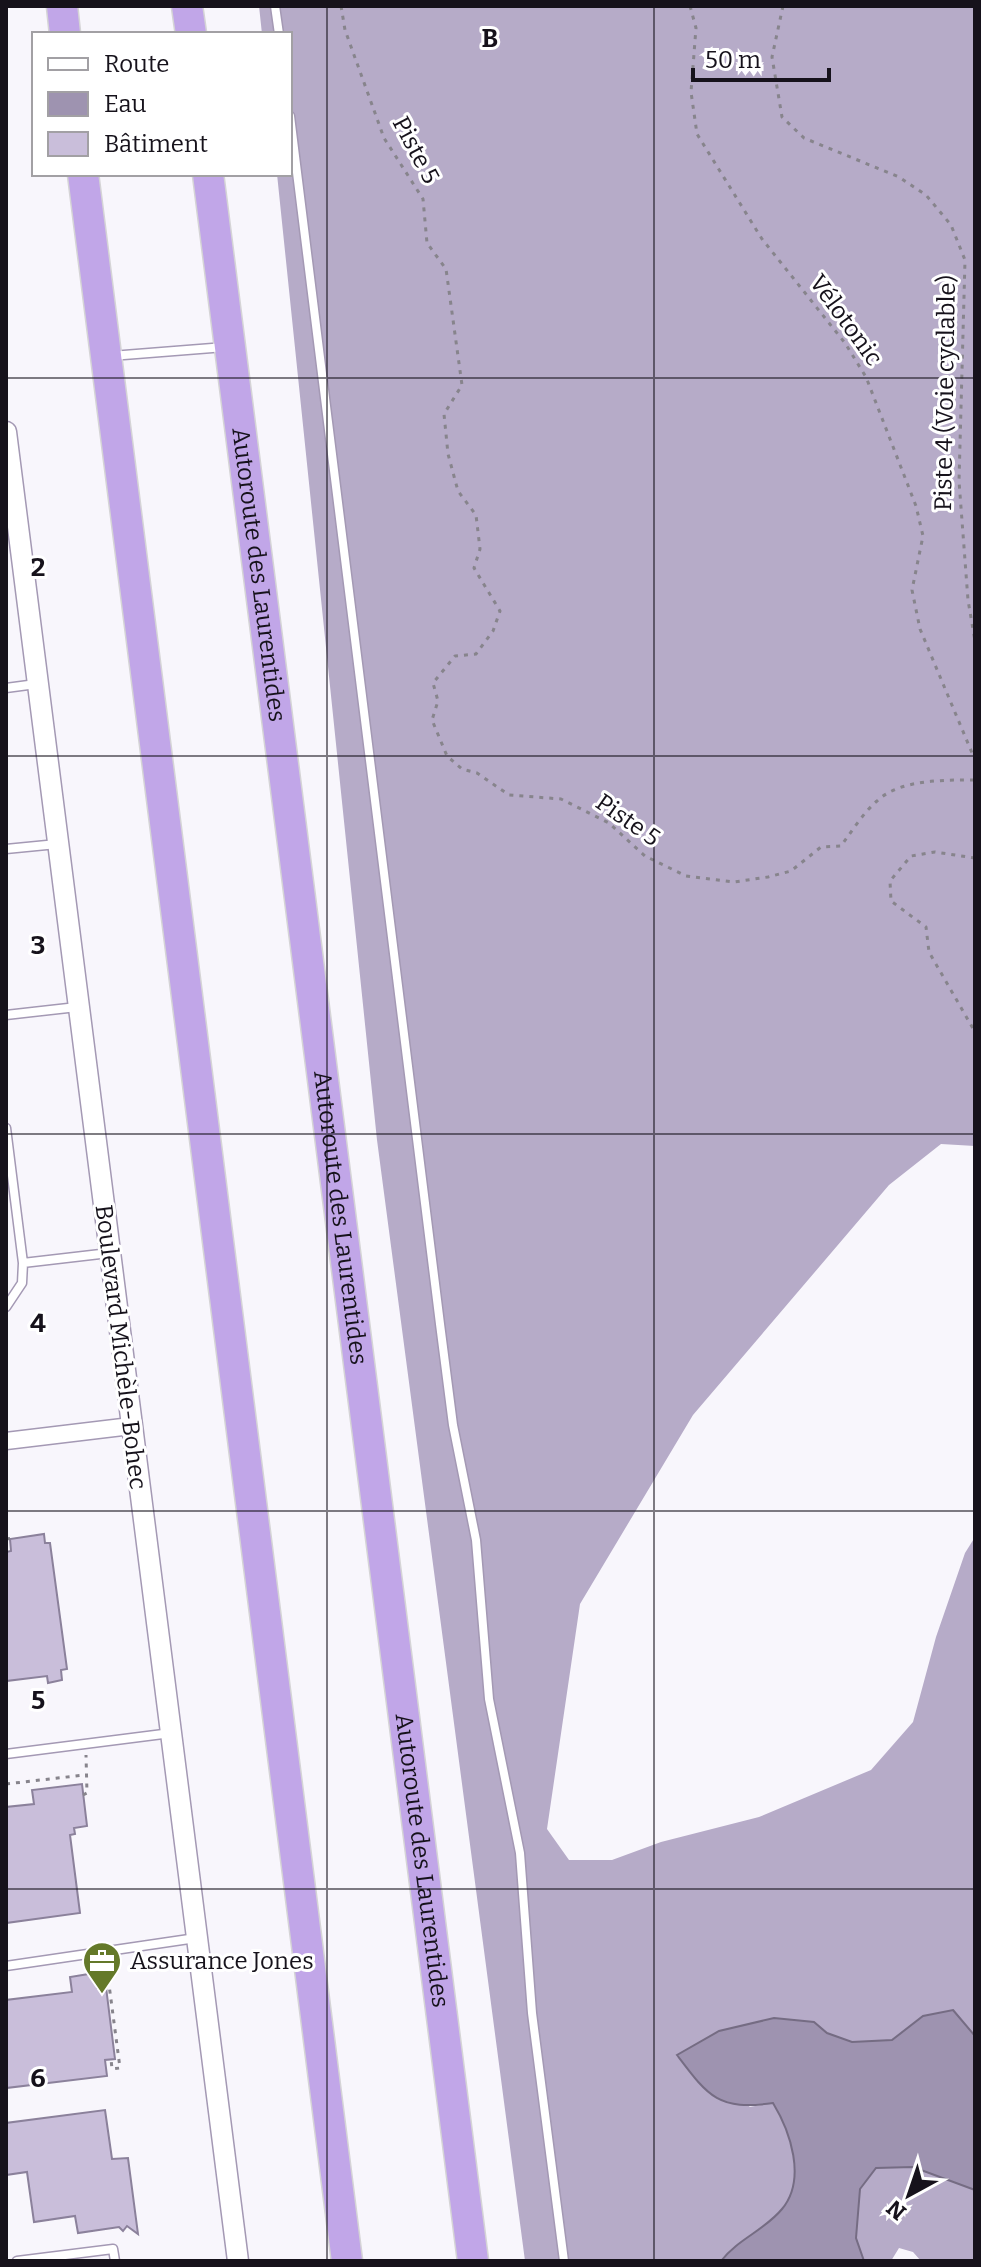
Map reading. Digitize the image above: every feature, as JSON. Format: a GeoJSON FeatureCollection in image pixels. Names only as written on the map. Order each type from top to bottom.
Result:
{"type":"FeatureCollection","features":[{"type":"Feature","properties":{"kind":"highway"},"geometry":{"type":"LineString","coordinates":[[62,6],[65,32]]}},
{"type":"Feature","properties":{"kind":"highway"},"geometry":{"type":"LineString","coordinates":[[187,6],[191,32]]}},
{"type":"Feature","properties":{"kind":"highway"},"geometry":{"type":"LineString","coordinates":[[83,176],[347,2261]]}},
{"type":"Feature","properties":{"kind":"highway","name":"Autoroute des Laurentides"},"geometry":{"type":"LineString","coordinates":[[208,176],[473,2261]]}},
{"type":"Feature","properties":{"kind":"street","name":"Boulevard Michèle-Bohec"},"geometry":{"type":"LineString","coordinates":[[6,432],[238,2261]]}},
{"type":"Feature","properties":{"kind":"street"},"geometry":{"type":"LineString","coordinates":[[6,1441],[131,1426]]}},
{"type":"Feature","properties":{"kind":"lane"},"geometry":{"type":"LineString","coordinates":[[275,6],[279,32]]}},
{"type":"Feature","properties":{"kind":"lane"},"geometry":{"type":"LineString","coordinates":[[292,132],[453,1425],[480,1567],[486,1676],[520,1853],[532,2013],[564,2261]]}},
{"type":"Feature","properties":{"kind":"lane"},"geometry":{"type":"LineString","coordinates":[[107,356],[230,347]]}},
{"type":"Feature","properties":{"kind":"lane"},"geometry":{"type":"LineString","coordinates":[[6,688],[37,684]]}},
{"type":"Feature","properties":{"kind":"lane"},"geometry":{"type":"LineString","coordinates":[[6,849],[57,844]]}},
{"type":"Feature","properties":{"kind":"lane"},"geometry":{"type":"LineString","coordinates":[[6,1015],[78,1006]]}},
{"type":"Feature","properties":{"kind":"lane"},"geometry":{"type":"LineString","coordinates":[[6,1128],[23,1263],[22,1283],[6,1307]]}},
{"type":"Feature","properties":{"kind":"lane"},"geometry":{"type":"LineString","coordinates":[[23,1263],[109,1253]]}},
{"type":"Feature","properties":{"kind":"lane"},"geometry":{"type":"LineString","coordinates":[[6,1754],[171,1733]]}},
{"type":"Feature","properties":{"kind":"lane"},"geometry":{"type":"LineString","coordinates":[[6,1966],[197,1938]]}},
{"type":"Feature","properties":{"kind":"lane"},"geometry":{"type":"LineString","coordinates":[[17,2261],[113,2249],[115,2261]]}},
{"type":"Feature","properties":{"kind":"path","name":"Piste 5"},"geometry":{"type":"LineString","coordinates":[[341,6],[345,30],[384,138],[423,199],[427,243],[446,269],[462,385],[444,414],[448,454],[458,491],[476,515],[480,549],[474,568],[500,611],[493,631],[476,654],[455,656],[433,683],[438,701],[432,720],[447,756],[509,795],[561,799],[609,823],[645,856],[686,876],[734,882],[791,871],[821,847],[841,846],[877,800],[894,790],[939,780],[975,780]]}},
{"type":"Feature","properties":{"kind":"path","name":"Vélotonic"},"geometry":{"type":"LineString","coordinates":[[690,6],[696,28],[691,92],[697,134],[762,239],[845,343],[866,377],[920,521],[923,536],[912,590],[920,629],[975,760]]}},
{"type":"Feature","properties":{"kind":"path","name":"Piste 4 (Voie cyclable)"},"geometry":{"type":"LineString","coordinates":[[783,6],[772,57],[782,117],[804,138],[899,177],[926,195],[951,225],[965,260],[959,481],[968,600],[975,641]]}},
{"type":"Feature","properties":{"kind":"path"},"geometry":{"type":"LineString","coordinates":[[975,858],[935,852],[911,856],[890,881],[891,901],[926,927],[929,952],[975,1032]]}},
{"type":"Feature","properties":{"kind":"path"},"geometry":{"type":"LineString","coordinates":[[6,1539],[16,1538]]}},
{"type":"Feature","properties":{"kind":"path"},"geometry":{"type":"LineString","coordinates":[[6,1784],[84,1775],[89,1771],[85,1744]]}},
{"type":"Feature","properties":{"kind":"path"},"geometry":{"type":"LineString","coordinates":[[83,1795],[87,1793],[84,1775]]}},
{"type":"Feature","properties":{"kind":"path"},"geometry":{"type":"LineString","coordinates":[[102,1987],[100,1978],[108,1977],[120,2068],[112,2069],[111,2059]]}},
{"type":"Feature","properties":{"kind":"shaded area"},"geometry":{"type":"Polygon","coordinates":[[[259,6],[975,6],[975,1146],[941,1144],[889,1185],[693,1415],[580,1604],[547,1829],[569,1860],[612,1860],[661,1842],[759,1817],[871,1770],[913,1722],[936,1637],[965,1553],[975,1537],[975,2036],[953,2010],[924,2016],[892,2040],[852,2042],[827,2033],[814,2022],[749,2107],[773,2103],[785,2128],[795,2170],[790,2197],[776,2216],[721,2261],[525,2261],[377,1140],[277,176],[292,176],[292,32],[262,32],[259,6]]]}},
{"type":"Feature","properties":{"kind":"shaded area"},"geometry":{"type":"Polygon","coordinates":[[[913,2167],[975,2190],[975,2261],[921,2261],[913,2252],[899,2248],[891,2261],[864,2261],[856,2238],[860,2189],[876,2168],[913,2167]]]}},
{"type":"Feature","properties":{"kind":"water"},"geometry":{"type":"Polygon","coordinates":[[[953,2010],[975,2036],[975,2190],[913,2167],[876,2168],[860,2189],[856,2238],[864,2261],[721,2261],[782,2209],[794,2184],[793,2155],[785,2127],[773,2103],[739,2105],[716,2097],[697,2081],[677,2055],[719,2031],[774,2018],[814,2022],[827,2033],[852,2042],[892,2040],[923,2016],[953,2010]]]}},
{"type":"Feature","properties":{"kind":"building"},"geometry":{"type":"Polygon","coordinates":[[[44,1534],[45,1543],[50,1543],[67,1669],[61,1670],[62,1680],[48,1683],[47,1676],[6,1681],[6,1552],[11,1551],[10,1539],[44,1534]]]}},
{"type":"Feature","properties":{"kind":"building"},"geometry":{"type":"Polygon","coordinates":[[[82,1784],[87,1826],[74,1828],[75,1834],[70,1835],[80,1913],[6,1923],[6,1807],[34,1804],[32,1790],[82,1784]]]}},
{"type":"Feature","properties":{"kind":"building"},"geometry":{"type":"Polygon","coordinates":[[[95,1973],[97,1988],[106,1987],[115,2059],[105,2060],[107,2076],[6,2088],[6,2000],[72,1992],[70,1977],[95,1973]]]}},
{"type":"Feature","properties":{"kind":"building"},"geometry":{"type":"Polygon","coordinates":[[[105,2110],[112,2159],[128,2158],[138,2234],[127,2226],[123,2231],[119,2227],[78,2233],[75,2216],[34,2222],[27,2172],[6,2175],[6,2123],[105,2110]]]}},
{"type":"Feature","properties":{"kind":"place","name":"Assurance Jones"},"geometry":{"type":"Point","coordinates":[102,1995]}}]}
